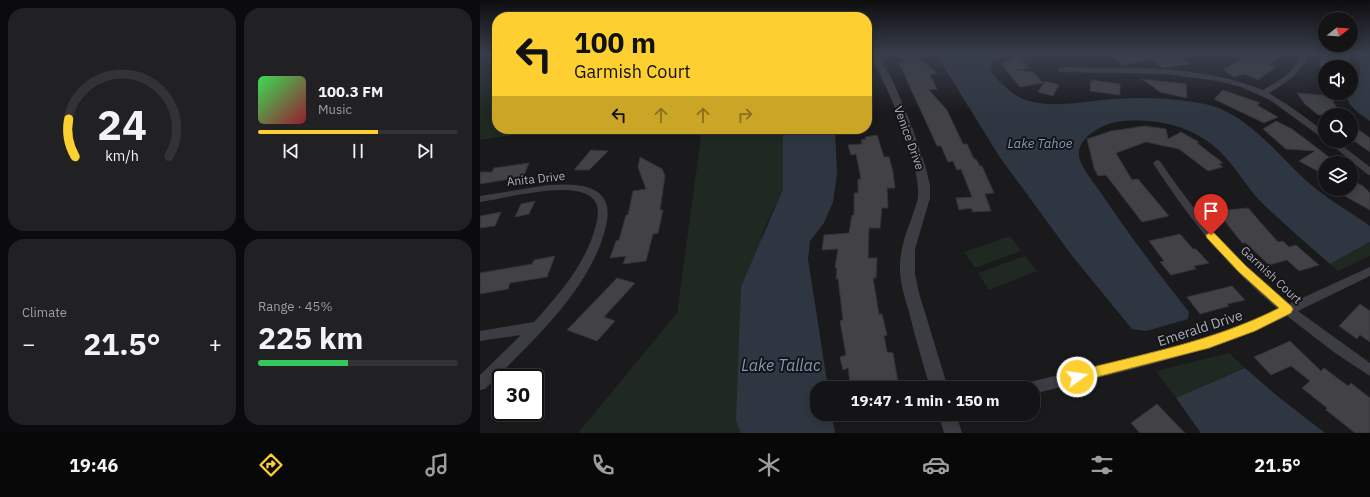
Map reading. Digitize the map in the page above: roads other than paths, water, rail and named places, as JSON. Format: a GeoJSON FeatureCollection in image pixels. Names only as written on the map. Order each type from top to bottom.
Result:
{"type":"FeatureCollection","features":[{"type":"Feature","properties":{"kind":"street","name":"Venice Drive"},"geometry":{"type":"LineString","coordinates":[[886,74],[920,165],[924,197],[912,231],[908,249],[907,269],[912,299],[937,381]]}},
{"type":"Feature","properties":{"kind":"street"},"geometry":{"type":"LineString","coordinates":[[1179,74],[1235,83],[1264,93],[1290,109],[1318,131]]}},
{"type":"Feature","properties":{"kind":"street"},"geometry":{"type":"LineString","coordinates":[[1264,93],[1292,74]]}},
{"type":"Feature","properties":{"kind":"street"},"geometry":{"type":"LineString","coordinates":[[1340,148],[1370,172]]}},
{"type":"Feature","properties":{"kind":"street","name":"Garmish Court"},"geometry":{"type":"LineString","coordinates":[[1157,163],[1169,183],[1211,235],[1243,269],[1287,309],[1346,354],[1370,370]]}},
{"type":"Feature","properties":{"kind":"street","name":"Anita Drive"},"geometry":{"type":"LineString","coordinates":[[480,199],[558,188],[575,188],[594,194],[601,200],[604,210],[602,224],[595,247],[582,270],[536,327]]}},
{"type":"Feature","properties":{"kind":"street","name":"Emerald Drive"},"geometry":{"type":"LineString","coordinates":[[1040,385],[1209,343],[1251,328],[1287,309],[1370,272]]}},
{"type":"Feature","properties":{"kind":"street"},"geometry":{"type":"LineString","coordinates":[[480,336],[536,327]]}},
{"type":"Feature","properties":{"kind":"street"},"geometry":{"type":"LineString","coordinates":[[480,384],[536,327]]}},
{"type":"Feature","properties":{"kind":"street"},"geometry":{"type":"LineString","coordinates":[[949,421],[953,433]]}},
{"type":"Feature","properties":{"kind":"water","name":"Lake Tahoe"},"geometry":{"type":"Polygon","coordinates":[[[948,74],[993,74],[1011,92],[1026,100],[1036,103],[1070,104],[1114,99],[1160,98],[1194,102],[1221,109],[1235,116],[1262,137],[1318,191],[1318,196],[1325,196],[1370,226],[1370,242],[1330,264],[1262,203],[1227,159],[1201,137],[1181,128],[1160,122],[1116,122],[1097,129],[1086,138],[1079,149],[1080,160],[1087,173],[1131,237],[1189,312],[1188,319],[1146,331],[1132,329],[1073,257],[999,156],[948,74]]]}},
{"type":"Feature","properties":{"kind":"water"},"geometry":{"type":"Polygon","coordinates":[[[1360,74],[1370,74],[1370,121],[1358,112],[1358,108],[1354,108],[1348,100],[1358,100],[1358,77],[1360,74]]]}},
{"type":"Feature","properties":{"kind":"water","name":"Lake Tallac"},"geometry":{"type":"Polygon","coordinates":[[[783,134],[835,134],[837,174],[833,202],[824,223],[810,241],[808,259],[827,381],[810,381],[810,421],[833,421],[835,433],[741,433],[736,421],[741,287],[783,189],[783,134]]]}},
{"type":"Feature","properties":{"kind":"water"},"geometry":{"type":"Polygon","coordinates":[[[1245,368],[1276,395],[1325,433],[1201,433],[1176,398],[1245,368]]]}}]}
